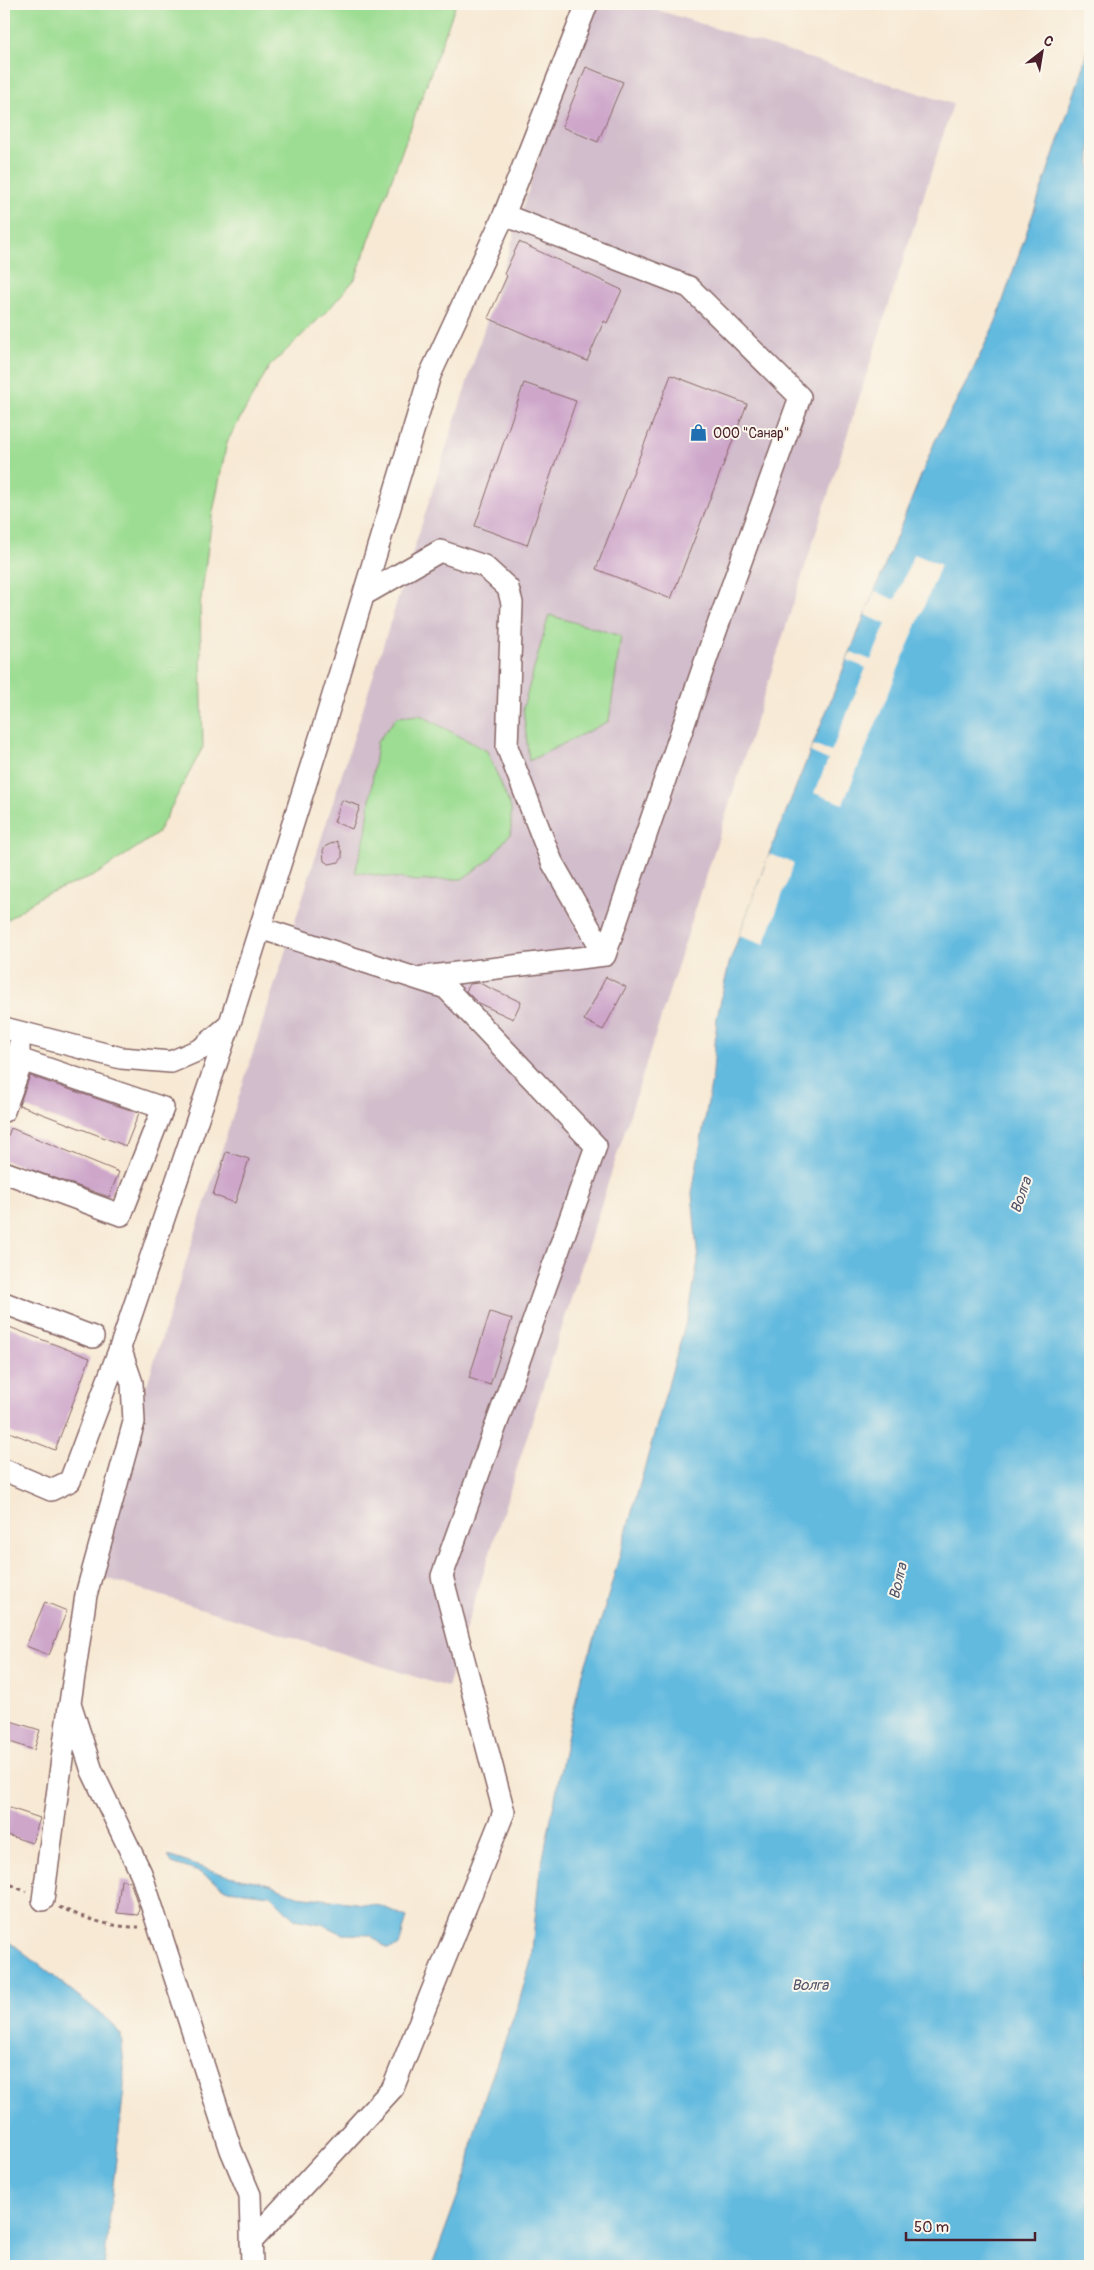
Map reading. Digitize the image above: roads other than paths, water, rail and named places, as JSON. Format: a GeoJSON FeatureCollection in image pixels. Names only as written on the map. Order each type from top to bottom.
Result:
{"type":"FeatureCollection","features":[{"type":"Feature","properties":{"kind":"street"},"geometry":{"type":"LineString","coordinates":[[4,1470],[52,1490],[70,1481],[120,1348],[229,1026],[365,594],[430,375],[504,215],[587,4]]}},
{"type":"Feature","properties":{"kind":"street"},"geometry":{"type":"LineString","coordinates":[[504,215],[689,287],[800,397],[713,639],[605,955]]}},
{"type":"Feature","properties":{"kind":"street"},"geometry":{"type":"LineString","coordinates":[[365,594],[440,551],[484,566],[508,588],[512,603],[507,747],[552,862],[605,955]]}},
{"type":"Feature","properties":{"kind":"street"},"geometry":{"type":"LineString","coordinates":[[252,2242],[393,2088],[504,1812],[442,1576],[596,1146],[446,988],[260,928]]}},
{"type":"Feature","properties":{"kind":"street"},"geometry":{"type":"LineString","coordinates":[[415,978],[605,955]]}},
{"type":"Feature","properties":{"kind":"street"},"geometry":{"type":"LineString","coordinates":[[4,1111],[19,1070],[19,1059],[11,1030],[121,1058],[172,1062],[201,1049],[229,1026]]}},
{"type":"Feature","properties":{"kind":"street"},"geometry":{"type":"LineString","coordinates":[[4,1172],[120,1215],[163,1108],[19,1059]]}},
{"type":"Feature","properties":{"kind":"street"},"geometry":{"type":"LineString","coordinates":[[4,1303],[93,1337]]}},
{"type":"Feature","properties":{"kind":"street"},"geometry":{"type":"LineString","coordinates":[[42,1900],[86,1595],[134,1422],[132,1383],[120,1348]]}},
{"type":"Feature","properties":{"kind":"street"},"geometry":{"type":"LineString","coordinates":[[70,1703],[92,1770],[141,1873],[231,2150],[250,2194],[252,2266]]}},
{"type":"Feature","properties":{"kind":"water","name":"Волга"},"geometry":{"type":"Polygon","coordinates":[[[1090,41],[1090,2266],[432,2266],[469,2165],[474,2134],[486,2093],[519,2002],[531,1961],[539,1878],[581,1678],[603,1614],[690,1308],[698,1261],[692,1193],[713,1073],[717,1017],[729,964],[769,854],[935,441],[972,372],[996,321],[1077,86],[1090,41]]]}},
{"type":"Feature","properties":{"kind":"water"},"geometry":{"type":"Polygon","coordinates":[[[168,1856],[225,1875],[270,1884],[297,1896],[381,1906],[407,1917],[399,1946],[388,1949],[370,1935],[343,1934],[322,1924],[294,1919],[270,1895],[228,1890],[199,1872],[172,1863],[168,1856]]]}},
{"type":"Feature","properties":{"kind":"water"},"geometry":{"type":"Polygon","coordinates":[[[4,1937],[110,2021],[121,2035],[124,2088],[104,2266],[4,2266],[4,1937]]]}},
{"type":"Feature","properties":{"kind":"place","name":"ООО \"Санар\""},"geometry":{"type":"Point","coordinates":[699,433]}}]}
